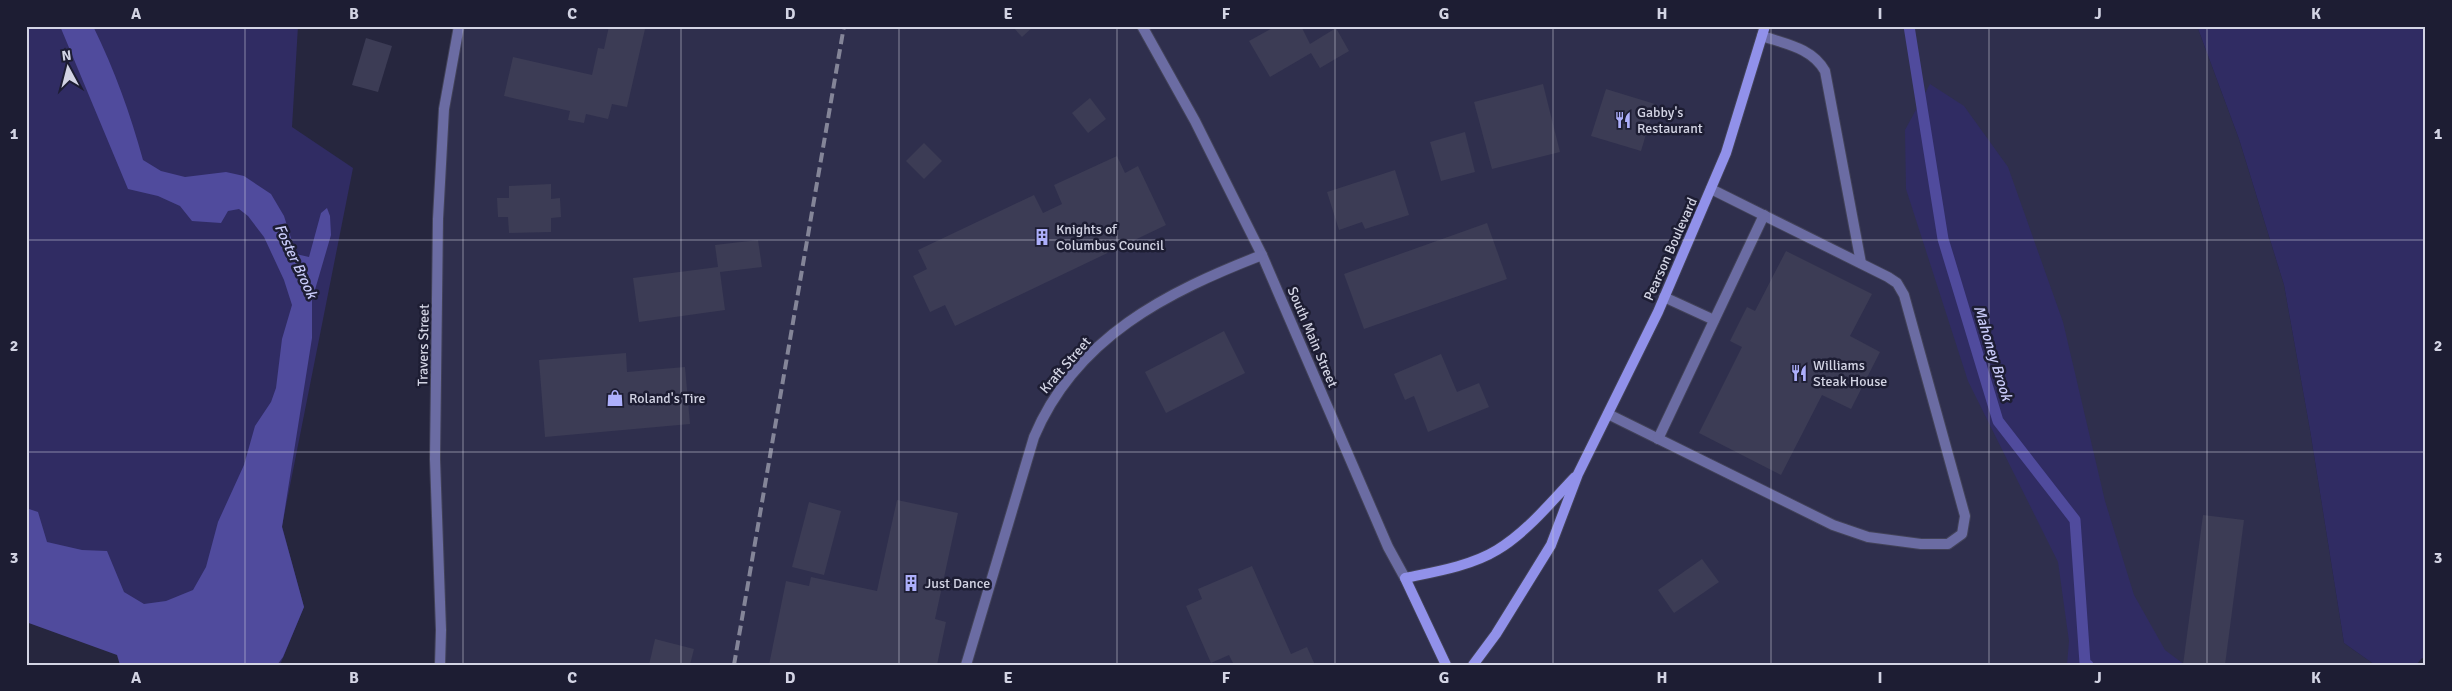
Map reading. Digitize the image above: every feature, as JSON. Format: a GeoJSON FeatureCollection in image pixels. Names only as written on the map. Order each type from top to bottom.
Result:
{"type":"FeatureCollection","features":[{"type":"Feature","properties":{"kind":"street","name":"Travers Street"},"geometry":{"type":"LineString","coordinates":[[440,665],[435,459],[438,219],[444,109],[459,26]]}},
{"type":"Feature","properties":{"kind":"street","name":"South Main Street"},"geometry":{"type":"LineString","coordinates":[[1142,26],[1195,121],[1262,255],[1388,547],[1405,578],[1446,665]]}},
{"type":"Feature","properties":{"kind":"street","name":"Pearson Boulevard"},"geometry":{"type":"LineString","coordinates":[[1473,665],[1496,634],[1551,545],[1578,474],[1664,297],[1711,189],[1726,152],[1764,31]]}},
{"type":"Feature","properties":{"kind":"street"},"geometry":{"type":"LineString","coordinates":[[1764,31],[1810,53],[1819,60],[1826,71],[1861,263]]}},
{"type":"Feature","properties":{"kind":"street"},"geometry":{"type":"LineString","coordinates":[[1608,414],[1833,525],[1868,537],[1921,544],[1948,544],[1956,540],[1966,525],[1904,295],[1897,284],[1888,277],[1861,263],[1711,189]]}},
{"type":"Feature","properties":{"kind":"street"},"geometry":{"type":"LineString","coordinates":[[1658,439],[1764,215]]}},
{"type":"Feature","properties":{"kind":"street","name":"Kraft Street"},"geometry":{"type":"LineString","coordinates":[[966,665],[1034,437],[1045,410],[1058,391],[1090,354],[1133,318],[1205,278],[1262,255]]}},
{"type":"Feature","properties":{"kind":"street"},"geometry":{"type":"LineString","coordinates":[[1664,297],[1714,320]]}},
{"type":"Feature","properties":{"kind":"street","name":"Pearson Boulevard"},"geometry":{"type":"LineString","coordinates":[[1405,578],[1452,568],[1496,551],[1521,531],[1578,474]]}},
{"type":"Feature","properties":{"kind":"shaded area"},"geometry":{"type":"Polygon","coordinates":[[[26,26],[298,26],[292,127],[353,168],[282,526],[304,607],[280,665],[179,665],[26,607],[26,26]]]}},
{"type":"Feature","properties":{"kind":"shaded area"},"geometry":{"type":"Polygon","coordinates":[[[459,26],[2197,26],[2239,139],[2284,285],[2310,430],[2344,643],[2375,665],[438,665],[435,459],[441,147],[459,26]]]}},
{"type":"Feature","properties":{"kind":"shaded area"},"geometry":{"type":"Polygon","coordinates":[[[2197,26],[2426,26],[2426,660],[2422,658],[2416,665],[2375,665],[2344,643],[2310,430],[2284,285],[2239,139],[2197,26]]]}},
{"type":"Feature","properties":{"kind":"shaded area"},"geometry":{"type":"Polygon","coordinates":[[[1930,84],[1964,106],[2008,167],[2063,322],[2105,501],[2134,595],[2165,650],[2185,665],[2067,665],[2069,641],[2058,562],[1968,381],[1906,189],[1905,130],[1930,84]]]}},
{"type":"Feature","properties":{"kind":"water","name":"Foster Brook"},"geometry":{"type":"Polygon","coordinates":[[[60,26],[93,26],[121,92],[143,160],[161,171],[185,177],[226,172],[244,176],[271,194],[284,216],[296,254],[309,257],[321,213],[327,208],[330,216],[331,235],[312,300],[312,338],[282,527],[304,607],[283,657],[277,665],[120,665],[117,655],[26,622],[26,508],[38,512],[47,542],[82,550],[107,551],[124,592],[144,604],[166,601],[193,590],[206,567],[218,522],[244,465],[255,426],[271,402],[276,388],[282,339],[292,305],[284,280],[264,237],[248,216],[239,209],[228,211],[221,223],[192,221],[180,206],[158,196],[128,189],[60,26]]]}},
{"type":"Feature","properties":{"kind":"building"},"geometry":{"type":"Polygon","coordinates":[[[609,26],[632,26],[645,29],[627,107],[612,104],[608,119],[586,114],[584,123],[568,120],[570,111],[504,96],[513,57],[592,75],[598,48],[604,49],[609,26]]]}},
{"type":"Feature","properties":{"kind":"building"},"geometry":{"type":"Polygon","coordinates":[[[1012,26],[1034,26],[1022,37],[1012,26]]]}},
{"type":"Feature","properties":{"kind":"building"},"geometry":{"type":"Polygon","coordinates":[[[1276,26],[1301,26],[1310,44],[1336,28],[1349,51],[1320,68],[1311,53],[1270,77],[1249,41],[1276,26]]]}},
{"type":"Feature","properties":{"kind":"building"},"geometry":{"type":"Polygon","coordinates":[[[366,38],[392,46],[378,92],[352,85],[366,38]]]}},
{"type":"Feature","properties":{"kind":"building"},"geometry":{"type":"Polygon","coordinates":[[[1543,84],[1560,152],[1492,169],[1474,102],[1543,84]]]}},
{"type":"Feature","properties":{"kind":"building","name":"Gabby's Restaurant"},"geometry":{"type":"Polygon","coordinates":[[[1606,89],[1655,104],[1641,151],[1591,136],[1606,89]]]}},
{"type":"Feature","properties":{"kind":"building"},"geometry":{"type":"Polygon","coordinates":[[[1090,98],[1106,119],[1088,133],[1072,113],[1090,98]]]}},
{"type":"Feature","properties":{"kind":"building"},"geometry":{"type":"Polygon","coordinates":[[[1465,132],[1475,172],[1441,181],[1430,142],[1465,132]]]}},
{"type":"Feature","properties":{"kind":"building"},"geometry":{"type":"Polygon","coordinates":[[[924,143],[942,161],[924,179],[906,161],[924,143]]]}},
{"type":"Feature","properties":{"kind":"building","name":"Knights of Columbus Council"},"geometry":{"type":"Polygon","coordinates":[[[1117,156],[1125,173],[1138,166],[1166,225],[955,326],[945,305],[930,312],[913,276],[927,269],[918,250],[1034,195],[1043,213],[1062,204],[1054,185],[1117,156]]]}},
{"type":"Feature","properties":{"kind":"building"},"geometry":{"type":"Polygon","coordinates":[[[1395,170],[1409,215],[1365,229],[1362,222],[1339,230],[1327,192],[1395,170]]]}},
{"type":"Feature","properties":{"kind":"building"},"geometry":{"type":"Polygon","coordinates":[[[551,184],[551,199],[560,198],[561,217],[551,218],[551,232],[509,233],[508,217],[498,217],[497,198],[509,198],[509,186],[551,184]]]}},
{"type":"Feature","properties":{"kind":"building"},"geometry":{"type":"Polygon","coordinates":[[[1487,223],[1507,279],[1364,329],[1344,274],[1487,223]]]}},
{"type":"Feature","properties":{"kind":"building"},"geometry":{"type":"Polygon","coordinates":[[[758,240],[762,267],[720,272],[725,310],[639,322],[633,278],[718,267],[715,245],[758,240]]]}},
{"type":"Feature","properties":{"kind":"building","name":"Williams Steak House"},"geometry":{"type":"Polygon","coordinates":[[[1786,251],[1872,294],[1850,336],[1880,352],[1851,409],[1822,395],[1781,475],[1699,433],[1742,347],[1730,341],[1747,307],[1755,311],[1786,251]]]}},
{"type":"Feature","properties":{"kind":"building"},"geometry":{"type":"Polygon","coordinates":[[[1224,331],[1245,373],[1166,413],[1145,372],[1224,331]]]}},
{"type":"Feature","properties":{"kind":"building","name":"Roland's Tire"},"geometry":{"type":"Polygon","coordinates":[[[626,353],[627,372],[685,367],[690,424],[545,437],[539,360],[626,353]]]}},
{"type":"Feature","properties":{"kind":"building"},"geometry":{"type":"Polygon","coordinates":[[[1441,354],[1457,392],[1479,383],[1489,407],[1428,432],[1414,396],[1405,400],[1394,374],[1441,354]]]}},
{"type":"Feature","properties":{"kind":"building","name":"Just Dance"},"geometry":{"type":"Polygon","coordinates":[[[897,500],[958,513],[935,619],[946,622],[937,665],[769,665],[786,581],[809,586],[811,577],[877,591],[897,500]]]}},
{"type":"Feature","properties":{"kind":"building"},"geometry":{"type":"Polygon","coordinates":[[[809,502],[841,511],[824,575],[792,567],[809,502]]]}},
{"type":"Feature","properties":{"kind":"building"},"geometry":{"type":"Polygon","coordinates":[[[2203,515],[2244,520],[2225,665],[2183,665],[2203,515]]]}},
{"type":"Feature","properties":{"kind":"building"},"geometry":{"type":"Polygon","coordinates":[[[1702,559],[1719,582],[1674,613],[1658,590],[1702,559]]]}},
{"type":"Feature","properties":{"kind":"building"},"geometry":{"type":"Polygon","coordinates":[[[1252,566],[1291,654],[1307,647],[1315,665],[1234,665],[1229,655],[1211,663],[1186,606],[1202,599],[1198,589],[1252,566]]]}},
{"type":"Feature","properties":{"kind":"building"},"geometry":{"type":"Polygon","coordinates":[[[655,639],[694,649],[690,665],[649,665],[655,639]]]}},
{"type":"Feature","properties":{"kind":"waterway","name":"Mahoney Brook"},"geometry":{"type":"LineString","coordinates":[[1909,26],[1943,239],[1998,421],[2075,520],[2085,663],[2088,665]]}},
{"type":"Feature","properties":{"kind":"railway"},"geometry":{"type":"LineString","coordinates":[[734,665],[844,26]]}},
{"type":"Feature","properties":{"kind":"place","name":"Gabby's Restaurant"},"geometry":{"type":"Point","coordinates":[1623,120]}},
{"type":"Feature","properties":{"kind":"place","name":"Knights of Columbus Council"},"geometry":{"type":"Point","coordinates":[1042,237]}},
{"type":"Feature","properties":{"kind":"place","name":"Williams Steak House"},"geometry":{"type":"Point","coordinates":[1799,373]}},
{"type":"Feature","properties":{"kind":"place","name":"Roland's Tire"},"geometry":{"type":"Point","coordinates":[615,398]}},
{"type":"Feature","properties":{"kind":"place","name":"Just Dance"},"geometry":{"type":"Point","coordinates":[911,583]}}]}
